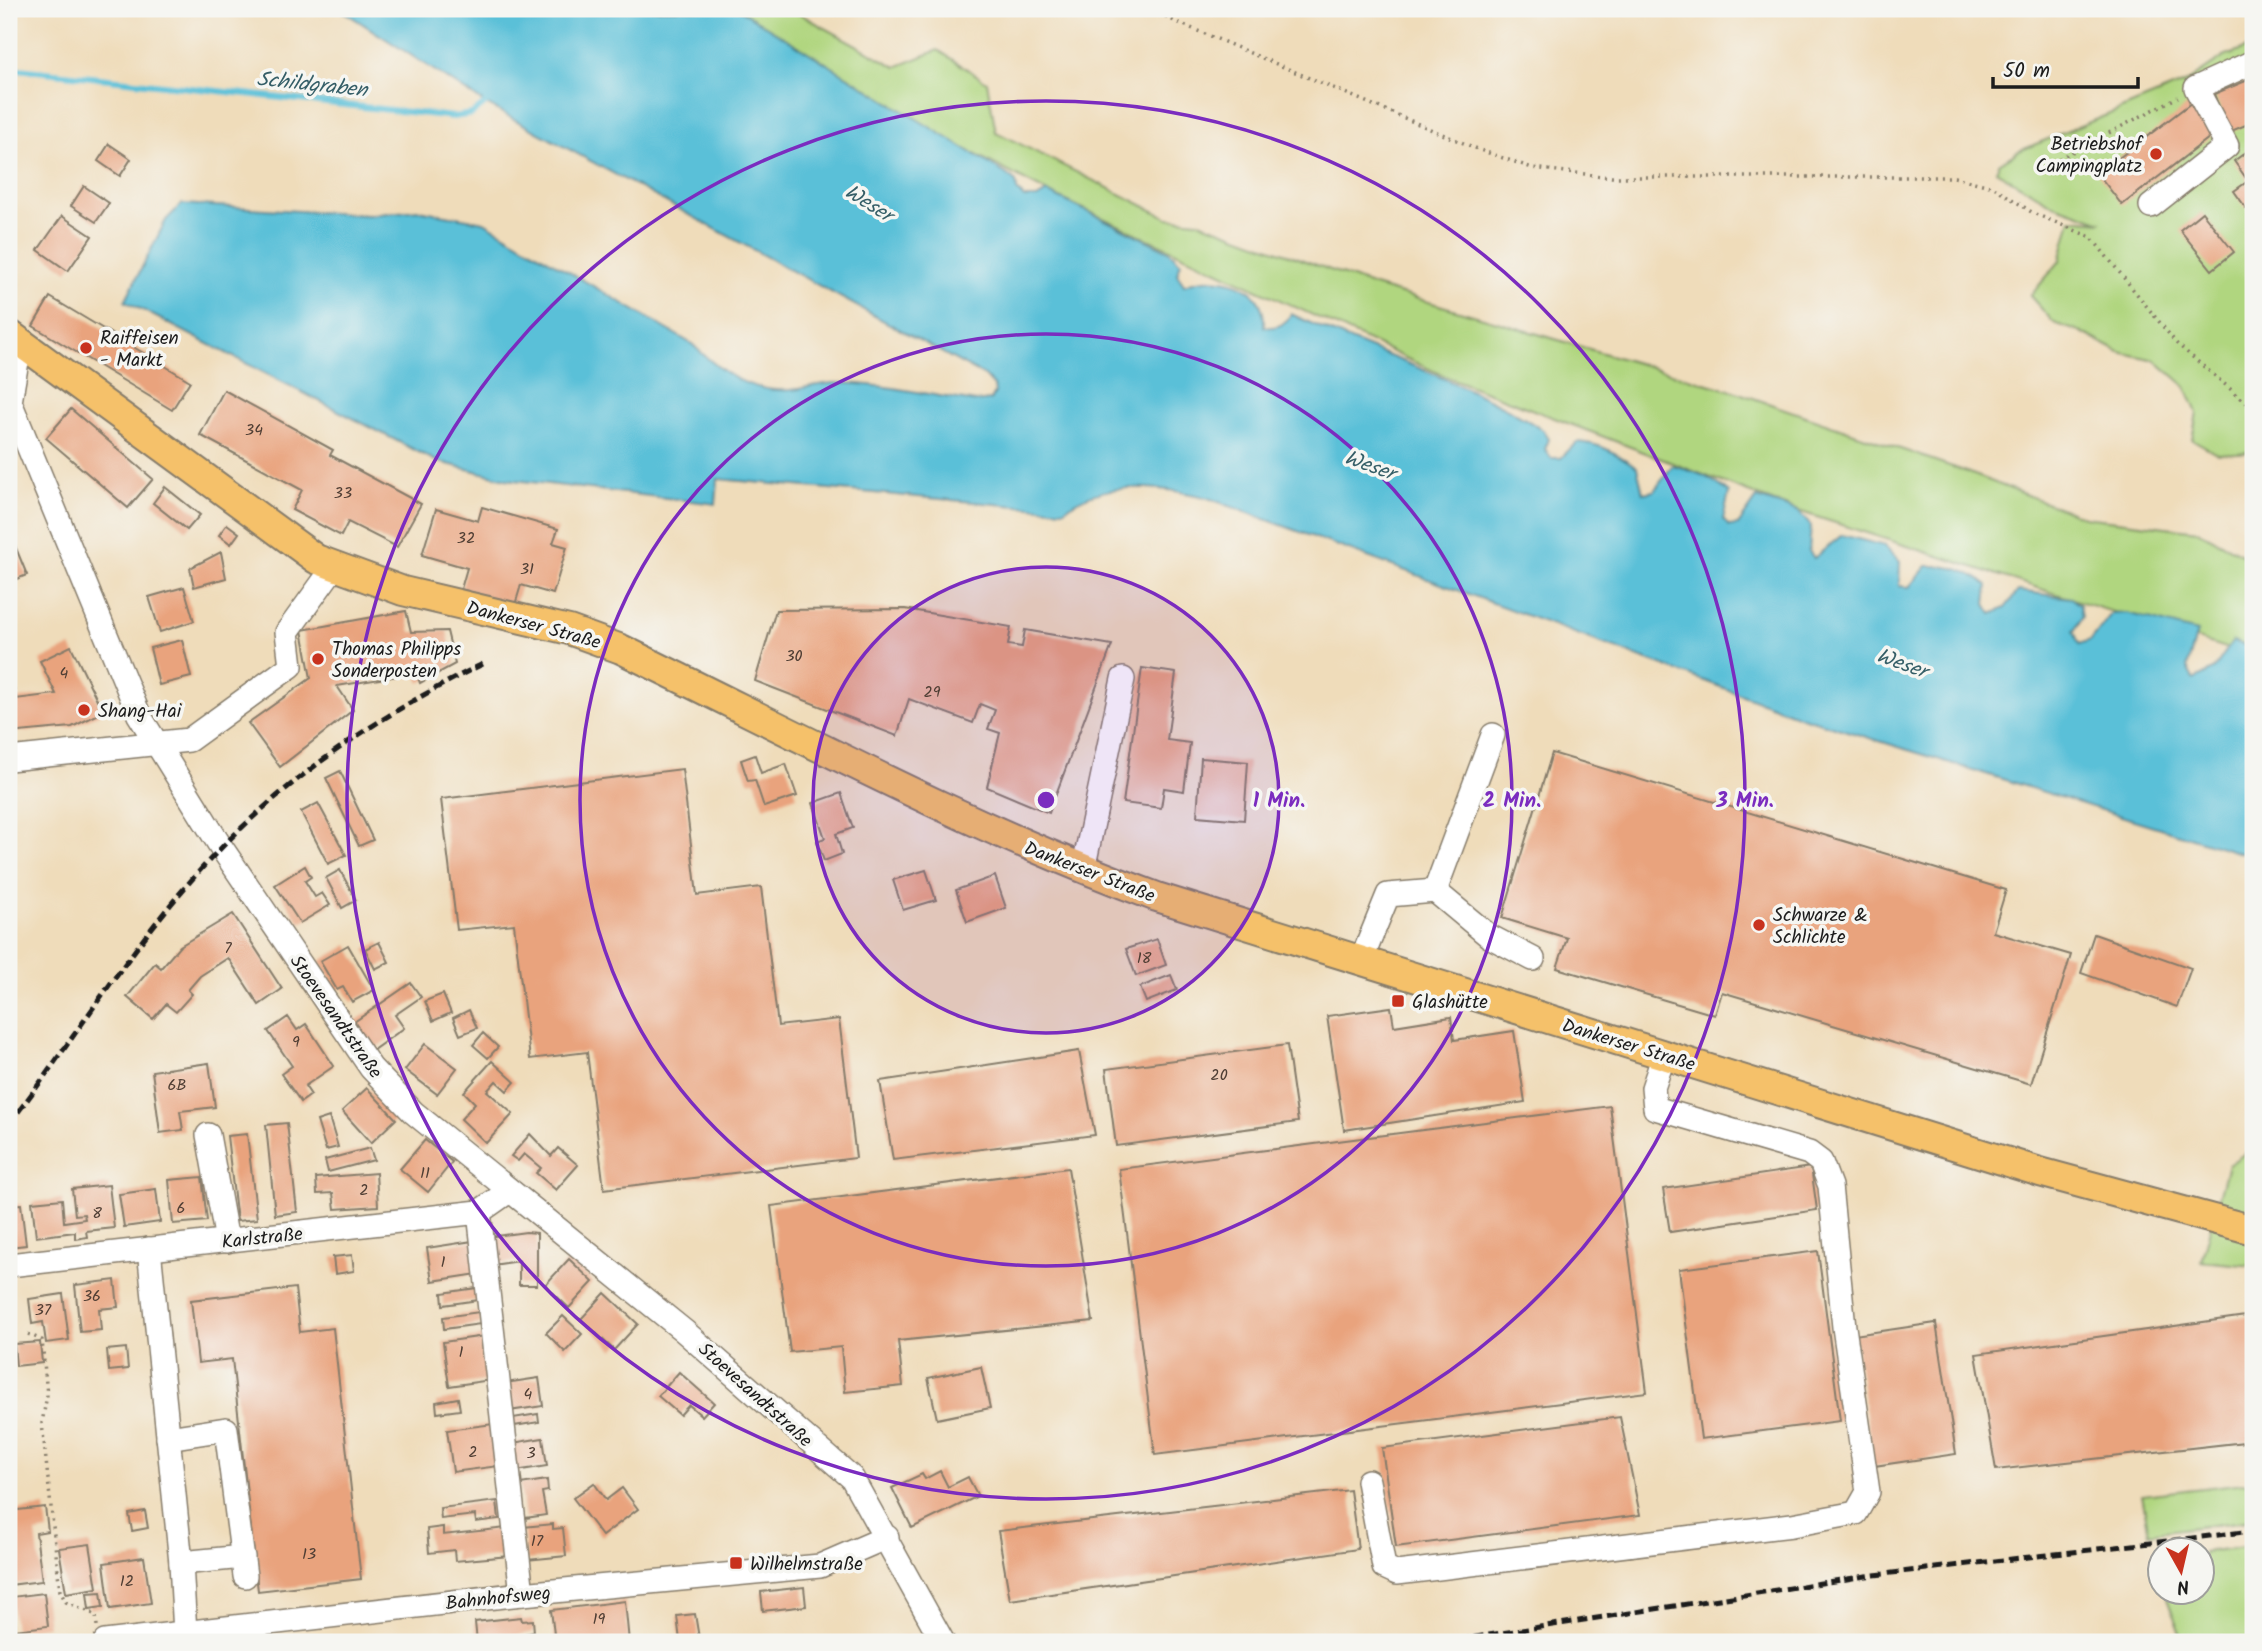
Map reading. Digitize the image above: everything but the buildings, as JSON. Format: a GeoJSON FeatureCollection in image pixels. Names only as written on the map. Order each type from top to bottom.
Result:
{"type":"FeatureCollection","features":[{"type":"Feature","properties":{"kind":"main road","name":"Dankerser Straße"},"geometry":{"type":"LineString","coordinates":[[18,342],[316,559],[403,591],[569,630],[621,649],[1004,837],[1083,870],[1157,897],[2040,1172],[2253,1230]]}},
{"type":"Feature","properties":{"kind":"street"},"geometry":{"type":"LineString","coordinates":[[2151,206],[2227,146],[2196,88],[2253,62]]}},
{"type":"Feature","properties":{"kind":"street","name":"Stoevesandtstraße"},"geometry":{"type":"LineString","coordinates":[[18,342],[10,402],[139,715],[153,742],[371,1068],[413,1112],[684,1331],[852,1478],[943,1642]]}},
{"type":"Feature","properties":{"kind":"street"},"geometry":{"type":"LineString","coordinates":[[9,759],[189,740],[291,666],[287,632],[334,567]]}},
{"type":"Feature","properties":{"kind":"street"},"geometry":{"type":"LineString","coordinates":[[1083,870],[1123,679]]}},
{"type":"Feature","properties":{"kind":"street"},"geometry":{"type":"LineString","coordinates":[[1435,891],[1493,735]]}},
{"type":"Feature","properties":{"kind":"street"},"geometry":{"type":"LineString","coordinates":[[1361,961],[1388,895],[1435,891],[1489,936],[1533,959]]}},
{"type":"Feature","properties":{"kind":"street"},"geometry":{"type":"LineString","coordinates":[[1368,1481],[1384,1567],[1397,1573],[1792,1525],[1856,1513],[1868,1492],[1844,1327],[1830,1186],[1821,1162],[1809,1153],[1655,1108],[1653,1088],[1664,1055]]}},
{"type":"Feature","properties":{"kind":"street"},"geometry":{"type":"LineString","coordinates":[[208,1135],[227,1241]]}},
{"type":"Feature","properties":{"kind":"street","name":"Karlstraße"},"geometry":{"type":"LineString","coordinates":[[9,1265],[479,1212],[509,1191]]}},
{"type":"Feature","properties":{"kind":"street"},"geometry":{"type":"LineString","coordinates":[[479,1212],[522,1594]]}},
{"type":"Feature","properties":{"kind":"street"},"geometry":{"type":"LineString","coordinates":[[149,1249],[181,1563],[185,1633]]}},
{"type":"Feature","properties":{"kind":"street"},"geometry":{"type":"LineString","coordinates":[[168,1437],[226,1429],[244,1567],[181,1563]]}},
{"type":"Feature","properties":{"kind":"street","name":"Bahnhofsweg"},"geometry":{"type":"LineString","coordinates":[[101,1635],[185,1633],[522,1594],[820,1566],[887,1537]]}},
{"type":"Feature","properties":{"kind":"path"},"geometry":{"type":"LineString","coordinates":[[1146,9],[1480,150],[1532,168],[1611,177],[1954,177],[1994,187],[2032,213],[2091,237],[2177,344],[2253,408]]}},
{"type":"Feature","properties":{"kind":"path"},"geometry":{"type":"LineString","coordinates":[[2053,162],[2196,88]]}},
{"type":"Feature","properties":{"kind":"path"},"geometry":{"type":"LineString","coordinates":[[28,1334],[42,1340],[46,1365],[47,1395],[42,1423],[61,1591],[66,1602],[96,1615],[101,1635]]}},
{"type":"Feature","properties":{"kind":"green space"},"geometry":{"type":"Polygon","coordinates":[[[738,9],[791,9],[896,67],[938,50],[987,82],[996,132],[1168,218],[1197,221],[1374,286],[1736,392],[1964,471],[2084,517],[2198,531],[2253,560],[2253,657],[1798,511],[1442,375],[1047,192],[967,150],[738,9]]]}},
{"type":"Feature","properties":{"kind":"green space"},"geometry":{"type":"Polygon","coordinates":[[[2253,46],[2253,452],[2218,454],[2192,439],[2197,413],[2186,387],[2155,360],[2119,352],[2085,334],[2054,323],[2030,296],[2060,261],[2071,219],[2102,222],[2054,205],[1996,171],[1999,164],[2019,151],[2185,83],[2224,57],[2253,46]]]}},
{"type":"Feature","properties":{"kind":"green space"},"geometry":{"type":"Polygon","coordinates":[[[2253,1148],[2253,1266],[2201,1261],[2228,1165],[2253,1148]]]}},
{"type":"Feature","properties":{"kind":"green space"},"geometry":{"type":"Polygon","coordinates":[[[2253,1482],[2253,1520],[2149,1533],[2142,1495],[2253,1482]]]}},
{"type":"Feature","properties":{"kind":"green space"},"geometry":{"type":"Polygon","coordinates":[[[2253,1546],[2253,1642],[2183,1642],[2170,1606],[2216,1606],[2216,1550],[2253,1546]]]}},
{"type":"Feature","properties":{"kind":"water","name":"Weser"},"geometry":{"type":"Polygon","coordinates":[[[340,9],[738,9],[1006,174],[1016,182],[1017,190],[1024,198],[1037,198],[1047,192],[1169,251],[1181,263],[1177,274],[1184,285],[1211,279],[1238,284],[1258,300],[1263,312],[1264,327],[1280,325],[1291,314],[1482,396],[1543,430],[1549,439],[1545,449],[1551,458],[1561,458],[1577,442],[1601,447],[1637,467],[1643,493],[1654,491],[1672,466],[1695,473],[1729,493],[1723,520],[1729,526],[1738,525],[1757,498],[1798,511],[1811,526],[1809,551],[1814,558],[1842,535],[1885,546],[1900,562],[1899,586],[1909,587],[1927,566],[1944,566],[1959,570],[1988,586],[1986,604],[1992,614],[2005,608],[2018,591],[2071,598],[2080,605],[2082,617],[2074,631],[2079,644],[2091,640],[2111,614],[2127,613],[2197,632],[2187,668],[2194,680],[2213,670],[2233,641],[2253,648],[2253,857],[1802,717],[1208,498],[1190,494],[1152,488],[1115,489],[1079,500],[1063,510],[718,479],[716,504],[506,479],[436,461],[125,301],[166,220],[182,204],[368,215],[418,210],[484,222],[692,344],[725,372],[748,384],[775,390],[790,390],[832,383],[854,384],[976,402],[990,400],[995,393],[994,386],[985,376],[486,104],[340,9]]]}},
{"type":"Feature","properties":{"kind":"waterway","name":"Schildgraben"},"geometry":{"type":"LineString","coordinates":[[9,68],[454,117],[472,114],[492,98]]}},
{"type":"Feature","properties":{"kind":"railway"},"geometry":{"type":"LineString","coordinates":[[9,1124],[138,946],[193,878],[223,846],[282,792],[347,743],[416,699],[487,662]]}},
{"type":"Feature","properties":{"kind":"railway"},"geometry":{"type":"LineString","coordinates":[[1444,1642],[1866,1576],[2253,1531]]}},
{"type":"Feature","properties":{"kind":"place","name":"Betriebshof Campingplatz"},"geometry":{"type":"Point","coordinates":[2156,154]}},
{"type":"Feature","properties":{"kind":"place","name":"Raiffeisen - Markt"},"geometry":{"type":"Point","coordinates":[86,348]}},
{"type":"Feature","properties":{"kind":"place","name":"Thomas Philipps Sonderposten"},"geometry":{"type":"Point","coordinates":[318,659]}},
{"type":"Feature","properties":{"kind":"place","name":"Shang-Hai"},"geometry":{"type":"Point","coordinates":[84,710]}},
{"type":"Feature","properties":{"kind":"place","name":"Schwarze & Schlichte"},"geometry":{"type":"Point","coordinates":[1759,925]}},
{"type":"Feature","properties":{"kind":"place","name":"Glashütte"},"geometry":{"type":"Point","coordinates":[1398,1001]}},
{"type":"Feature","properties":{"kind":"place","name":"Wilhelmstraße"},"geometry":{"type":"Point","coordinates":[736,1563]}}]}
